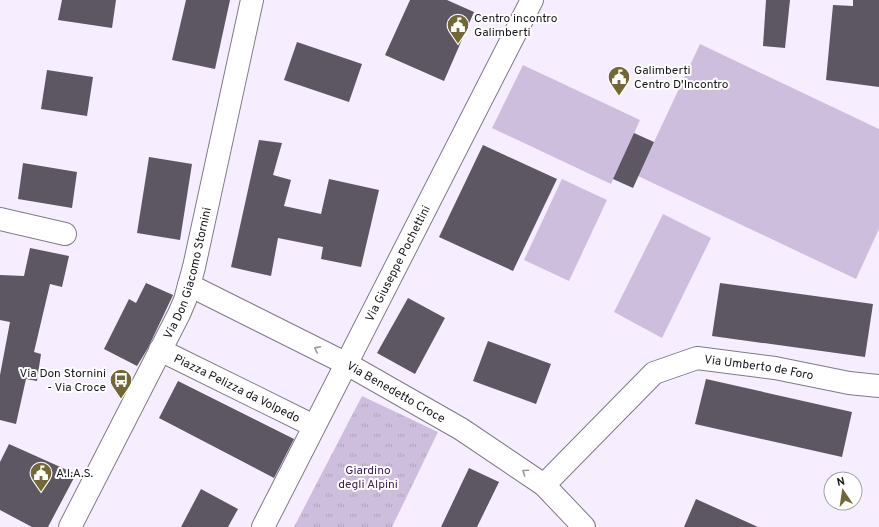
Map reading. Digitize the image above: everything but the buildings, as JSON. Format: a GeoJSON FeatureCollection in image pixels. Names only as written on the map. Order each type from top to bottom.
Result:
{"type":"FeatureCollection","features":[{"type":"Feature","properties":{"kind":"street","name":"Via Don Giacomo Stornini"},"geometry":{"type":"LineString","coordinates":[[70,527],[179,314],[190,285],[252,0]]}},
{"type":"Feature","properties":{"kind":"street","name":"Via Giuseppe Pochettini"},"geometry":{"type":"LineString","coordinates":[[263,527],[532,0]]}},
{"type":"Feature","properties":{"kind":"street"},"geometry":{"type":"LineString","coordinates":[[0,219],[64,234]]}},
{"type":"Feature","properties":{"kind":"street","name":"Via Benedetto Croce"},"geometry":{"type":"LineString","coordinates":[[190,285],[347,364],[462,429],[544,486],[584,527]]}},
{"type":"Feature","properties":{"kind":"street","name":"Piazza Pelizza da Volpedo"},"geometry":{"type":"LineString","coordinates":[[160,350],[314,426]]}},
{"type":"Feature","properties":{"kind":"street","name":"Via Umberto de Foro"},"geometry":{"type":"LineString","coordinates":[[544,486],[654,374],[697,358],[775,368],[849,383],[879,386]]}},
{"type":"Feature","properties":{"kind":"green space"},"geometry":{"type":"Polygon","coordinates":[[[700,44],[879,129],[879,229],[856,279],[638,176],[700,44]]]}},
{"type":"Feature","properties":{"kind":"green space"},"geometry":{"type":"Polygon","coordinates":[[[523,65],[640,120],[611,184],[492,128],[523,65]]]}},
{"type":"Feature","properties":{"kind":"green space"},"geometry":{"type":"Polygon","coordinates":[[[562,179],[607,200],[569,281],[524,260],[562,179]]]}},
{"type":"Feature","properties":{"kind":"green space"},"geometry":{"type":"Polygon","coordinates":[[[663,214],[711,238],[662,338],[614,312],[663,214]]]}},
{"type":"Feature","properties":{"kind":"green space","name":"Giardino degli Alpini"},"geometry":{"type":"Polygon","coordinates":[[[362,396],[438,432],[392,527],[294,527],[362,396]]]}},
{"type":"Feature","properties":{"kind":"place","name":"Centro incontro Galimberti"},"geometry":{"type":"Point","coordinates":[458,44]}},
{"type":"Feature","properties":{"kind":"place","name":"Galimberti Centro D'Incontro"},"geometry":{"type":"Point","coordinates":[619,96]}},
{"type":"Feature","properties":{"kind":"place","name":"Via Don Stornini - Via Croce"},"geometry":{"type":"Point","coordinates":[121,400]}},
{"type":"Feature","properties":{"kind":"place","name":"A.I.A.S."},"geometry":{"type":"Point","coordinates":[41,492]}}]}
